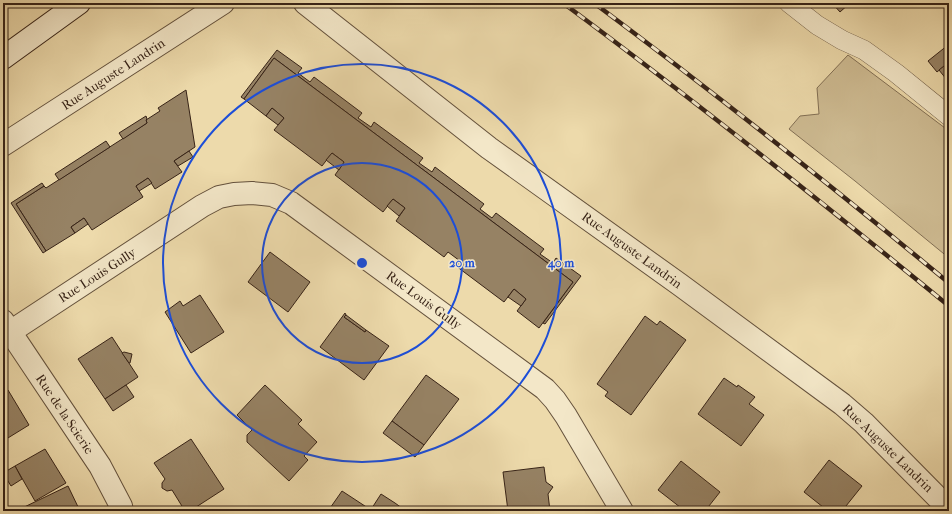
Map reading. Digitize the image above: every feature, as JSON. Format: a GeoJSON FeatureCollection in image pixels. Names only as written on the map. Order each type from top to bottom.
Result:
{"type":"FeatureCollection","features":[{"type":"Feature","properties":{"kind":"street"},"geometry":{"type":"LineString","coordinates":[[3,44],[74,3]]}},
{"type":"Feature","properties":{"kind":"street"},"geometry":{"type":"LineString","coordinates":[[3,58],[79,3]]}},
{"type":"Feature","properties":{"kind":"street","name":"Rue Auguste Landrin"},"geometry":{"type":"LineString","coordinates":[[3,145],[224,3]]}},
{"type":"Feature","properties":{"kind":"street","name":"Rue Auguste Landrin"},"geometry":{"type":"LineString","coordinates":[[305,3],[489,148],[680,284],[842,404],[880,438],[949,509]]}},
{"type":"Feature","properties":{"kind":"street","name":"Rue Louis Gully"},"geometry":{"type":"LineString","coordinates":[[7,326],[219,197],[252,193],[272,195],[291,203],[545,389],[566,416],[622,511]]}},
{"type":"Feature","properties":{"kind":"street","name":"Rue de la Scierie"},"geometry":{"type":"LineString","coordinates":[[7,326],[100,466],[121,506],[122,511]]}},
{"type":"Feature","properties":{"kind":"lane"},"geometry":{"type":"LineString","coordinates":[[790,3],[817,25],[842,40],[864,50],[896,73],[949,116]]}},
{"type":"Feature","properties":{"kind":"shaded area"},"geometry":{"type":"Polygon","coordinates":[[[848,55],[949,131],[949,258],[789,129],[800,116],[819,114],[817,88],[848,55]]]}},
{"type":"Feature","properties":{"kind":"building"},"geometry":{"type":"Polygon","coordinates":[[[832,3],[850,3],[840,12],[832,3]]]}},
{"type":"Feature","properties":{"kind":"building"},"geometry":{"type":"Polygon","coordinates":[[[948,45],[949,62],[937,72],[928,61],[948,45]]]}},
{"type":"Feature","properties":{"kind":"building"},"geometry":{"type":"Polygon","coordinates":[[[277,50],[302,68],[298,73],[310,82],[314,77],[362,113],[358,118],[371,127],[374,122],[423,158],[419,163],[432,172],[435,167],[484,204],[480,209],[492,218],[496,213],[544,249],[540,254],[553,263],[556,258],[581,276],[545,324],[543,323],[573,282],[274,58],[244,99],[241,97],[277,50]]]}},
{"type":"Feature","properties":{"kind":"building"},"geometry":{"type":"Polygon","coordinates":[[[274,58],[573,282],[539,328],[517,311],[526,299],[514,289],[504,302],[456,266],[460,261],[448,252],[444,257],[396,221],[405,208],[393,199],[383,212],[335,175],[344,162],[332,153],[322,166],[274,130],[284,118],[272,108],[266,116],[244,99],[274,58]]]}},
{"type":"Feature","properties":{"kind":"building"},"geometry":{"type":"Polygon","coordinates":[[[949,62],[949,79],[947,80],[939,70],[949,62]]]}},
{"type":"Feature","properties":{"kind":"building"},"geometry":{"type":"Polygon","coordinates":[[[186,90],[195,147],[174,161],[182,172],[155,189],[148,178],[136,186],[143,197],[92,230],[84,218],[71,227],[75,233],[46,251],[16,204],[44,186],[46,188],[147,123],[146,120],[160,111],[158,108],[186,90]]]}},
{"type":"Feature","properties":{"kind":"building"},"geometry":{"type":"Polygon","coordinates":[[[272,108],[284,118],[278,125],[266,116],[272,108]]]}},
{"type":"Feature","properties":{"kind":"building"},"geometry":{"type":"Polygon","coordinates":[[[146,116],[147,123],[123,139],[119,133],[146,116]]]}},
{"type":"Feature","properties":{"kind":"building"},"geometry":{"type":"Polygon","coordinates":[[[106,141],[110,147],[59,180],[55,174],[106,141]]]}},
{"type":"Feature","properties":{"kind":"building"},"geometry":{"type":"Polygon","coordinates":[[[189,151],[193,157],[178,166],[174,161],[189,151]]]}},
{"type":"Feature","properties":{"kind":"building"},"geometry":{"type":"Polygon","coordinates":[[[332,153],[344,162],[339,170],[326,160],[332,153]]]}},
{"type":"Feature","properties":{"kind":"building"},"geometry":{"type":"Polygon","coordinates":[[[148,178],[152,183],[139,191],[136,186],[148,178]]]}},
{"type":"Feature","properties":{"kind":"building"},"geometry":{"type":"Polygon","coordinates":[[[42,183],[44,186],[16,204],[46,251],[43,253],[11,203],[42,183]]]}},
{"type":"Feature","properties":{"kind":"building"},"geometry":{"type":"Polygon","coordinates":[[[393,199],[405,208],[399,216],[387,206],[393,199]]]}},
{"type":"Feature","properties":{"kind":"building"},"geometry":{"type":"Polygon","coordinates":[[[84,218],[88,224],[75,233],[71,227],[84,218]]]}},
{"type":"Feature","properties":{"kind":"building"},"geometry":{"type":"Polygon","coordinates":[[[270,252],[310,282],[288,312],[248,282],[270,252]]]}},
{"type":"Feature","properties":{"kind":"building"},"geometry":{"type":"Polygon","coordinates":[[[514,289],[526,299],[521,306],[508,297],[514,289]]]}},
{"type":"Feature","properties":{"kind":"building"},"geometry":{"type":"Polygon","coordinates":[[[200,295],[224,332],[191,353],[165,312],[180,301],[183,306],[200,295]]]}},
{"type":"Feature","properties":{"kind":"building"},"geometry":{"type":"Polygon","coordinates":[[[345,313],[346,315],[344,317],[365,332],[366,330],[389,346],[364,380],[320,347],[345,313]]]}},
{"type":"Feature","properties":{"kind":"building"},"geometry":{"type":"Polygon","coordinates":[[[346,315],[366,330],[365,332],[344,317],[346,315]]]}},
{"type":"Feature","properties":{"kind":"building"},"geometry":{"type":"Polygon","coordinates":[[[645,316],[657,325],[660,321],[686,340],[631,415],[605,396],[608,392],[597,384],[645,316]]]}},
{"type":"Feature","properties":{"kind":"building"},"geometry":{"type":"Polygon","coordinates":[[[112,337],[138,377],[105,399],[78,359],[112,337]]]}},
{"type":"Feature","properties":{"kind":"building"},"geometry":{"type":"Polygon","coordinates":[[[122,353],[132,354],[130,363],[122,353]]]}},
{"type":"Feature","properties":{"kind":"building"},"geometry":{"type":"Polygon","coordinates":[[[426,375],[459,399],[424,445],[392,421],[426,375]]]}},
{"type":"Feature","properties":{"kind":"building"},"geometry":{"type":"Polygon","coordinates":[[[724,378],[737,387],[738,385],[755,397],[749,404],[764,415],[741,446],[698,414],[724,378]]]}},
{"type":"Feature","properties":{"kind":"building"},"geometry":{"type":"Polygon","coordinates":[[[126,385],[134,397],[113,411],[105,399],[126,385]]]}},
{"type":"Feature","properties":{"kind":"building"},"geometry":{"type":"Polygon","coordinates":[[[265,385],[302,420],[298,424],[317,442],[304,456],[308,460],[289,481],[247,442],[247,435],[252,430],[237,415],[265,385]]]}},
{"type":"Feature","properties":{"kind":"building"},"geometry":{"type":"Polygon","coordinates":[[[8,390],[29,425],[3,441],[3,393],[8,390]]]}},
{"type":"Feature","properties":{"kind":"building"},"geometry":{"type":"Polygon","coordinates":[[[392,421],[424,445],[415,457],[383,433],[392,421]]]}},
{"type":"Feature","properties":{"kind":"building"},"geometry":{"type":"Polygon","coordinates":[[[191,439],[224,489],[190,511],[185,511],[172,490],[167,491],[162,488],[162,483],[165,479],[154,463],[191,439]]]}},
{"type":"Feature","properties":{"kind":"building"},"geometry":{"type":"Polygon","coordinates":[[[45,449],[66,483],[35,501],[15,466],[45,449]]]}},
{"type":"Feature","properties":{"kind":"building"},"geometry":{"type":"Polygon","coordinates":[[[829,460],[862,486],[842,511],[828,511],[804,492],[829,460]]]}},
{"type":"Feature","properties":{"kind":"building"},"geometry":{"type":"Polygon","coordinates":[[[681,461],[720,492],[705,511],[685,511],[658,490],[681,461]]]}},
{"type":"Feature","properties":{"kind":"building"},"geometry":{"type":"Polygon","coordinates":[[[15,466],[22,479],[11,486],[3,473],[15,466]]]}},
{"type":"Feature","properties":{"kind":"building"},"geometry":{"type":"Polygon","coordinates":[[[544,467],[546,482],[553,487],[548,494],[550,511],[508,511],[503,472],[544,467]]]}},
{"type":"Feature","properties":{"kind":"building"},"geometry":{"type":"Polygon","coordinates":[[[68,486],[80,511],[16,511],[68,486]]]}},
{"type":"Feature","properties":{"kind":"building"},"geometry":{"type":"Polygon","coordinates":[[[342,491],[371,510],[328,511],[342,491]]]}},
{"type":"Feature","properties":{"kind":"building"},"geometry":{"type":"Polygon","coordinates":[[[381,494],[395,503],[406,511],[370,511],[381,494]]]}},
{"type":"Feature","properties":{"kind":"railway"},"geometry":{"type":"LineString","coordinates":[[563,3],[758,152],[949,306]]}},
{"type":"Feature","properties":{"kind":"railway"},"geometry":{"type":"LineString","coordinates":[[594,3],[684,71],[862,211],[949,283]]}}]}
